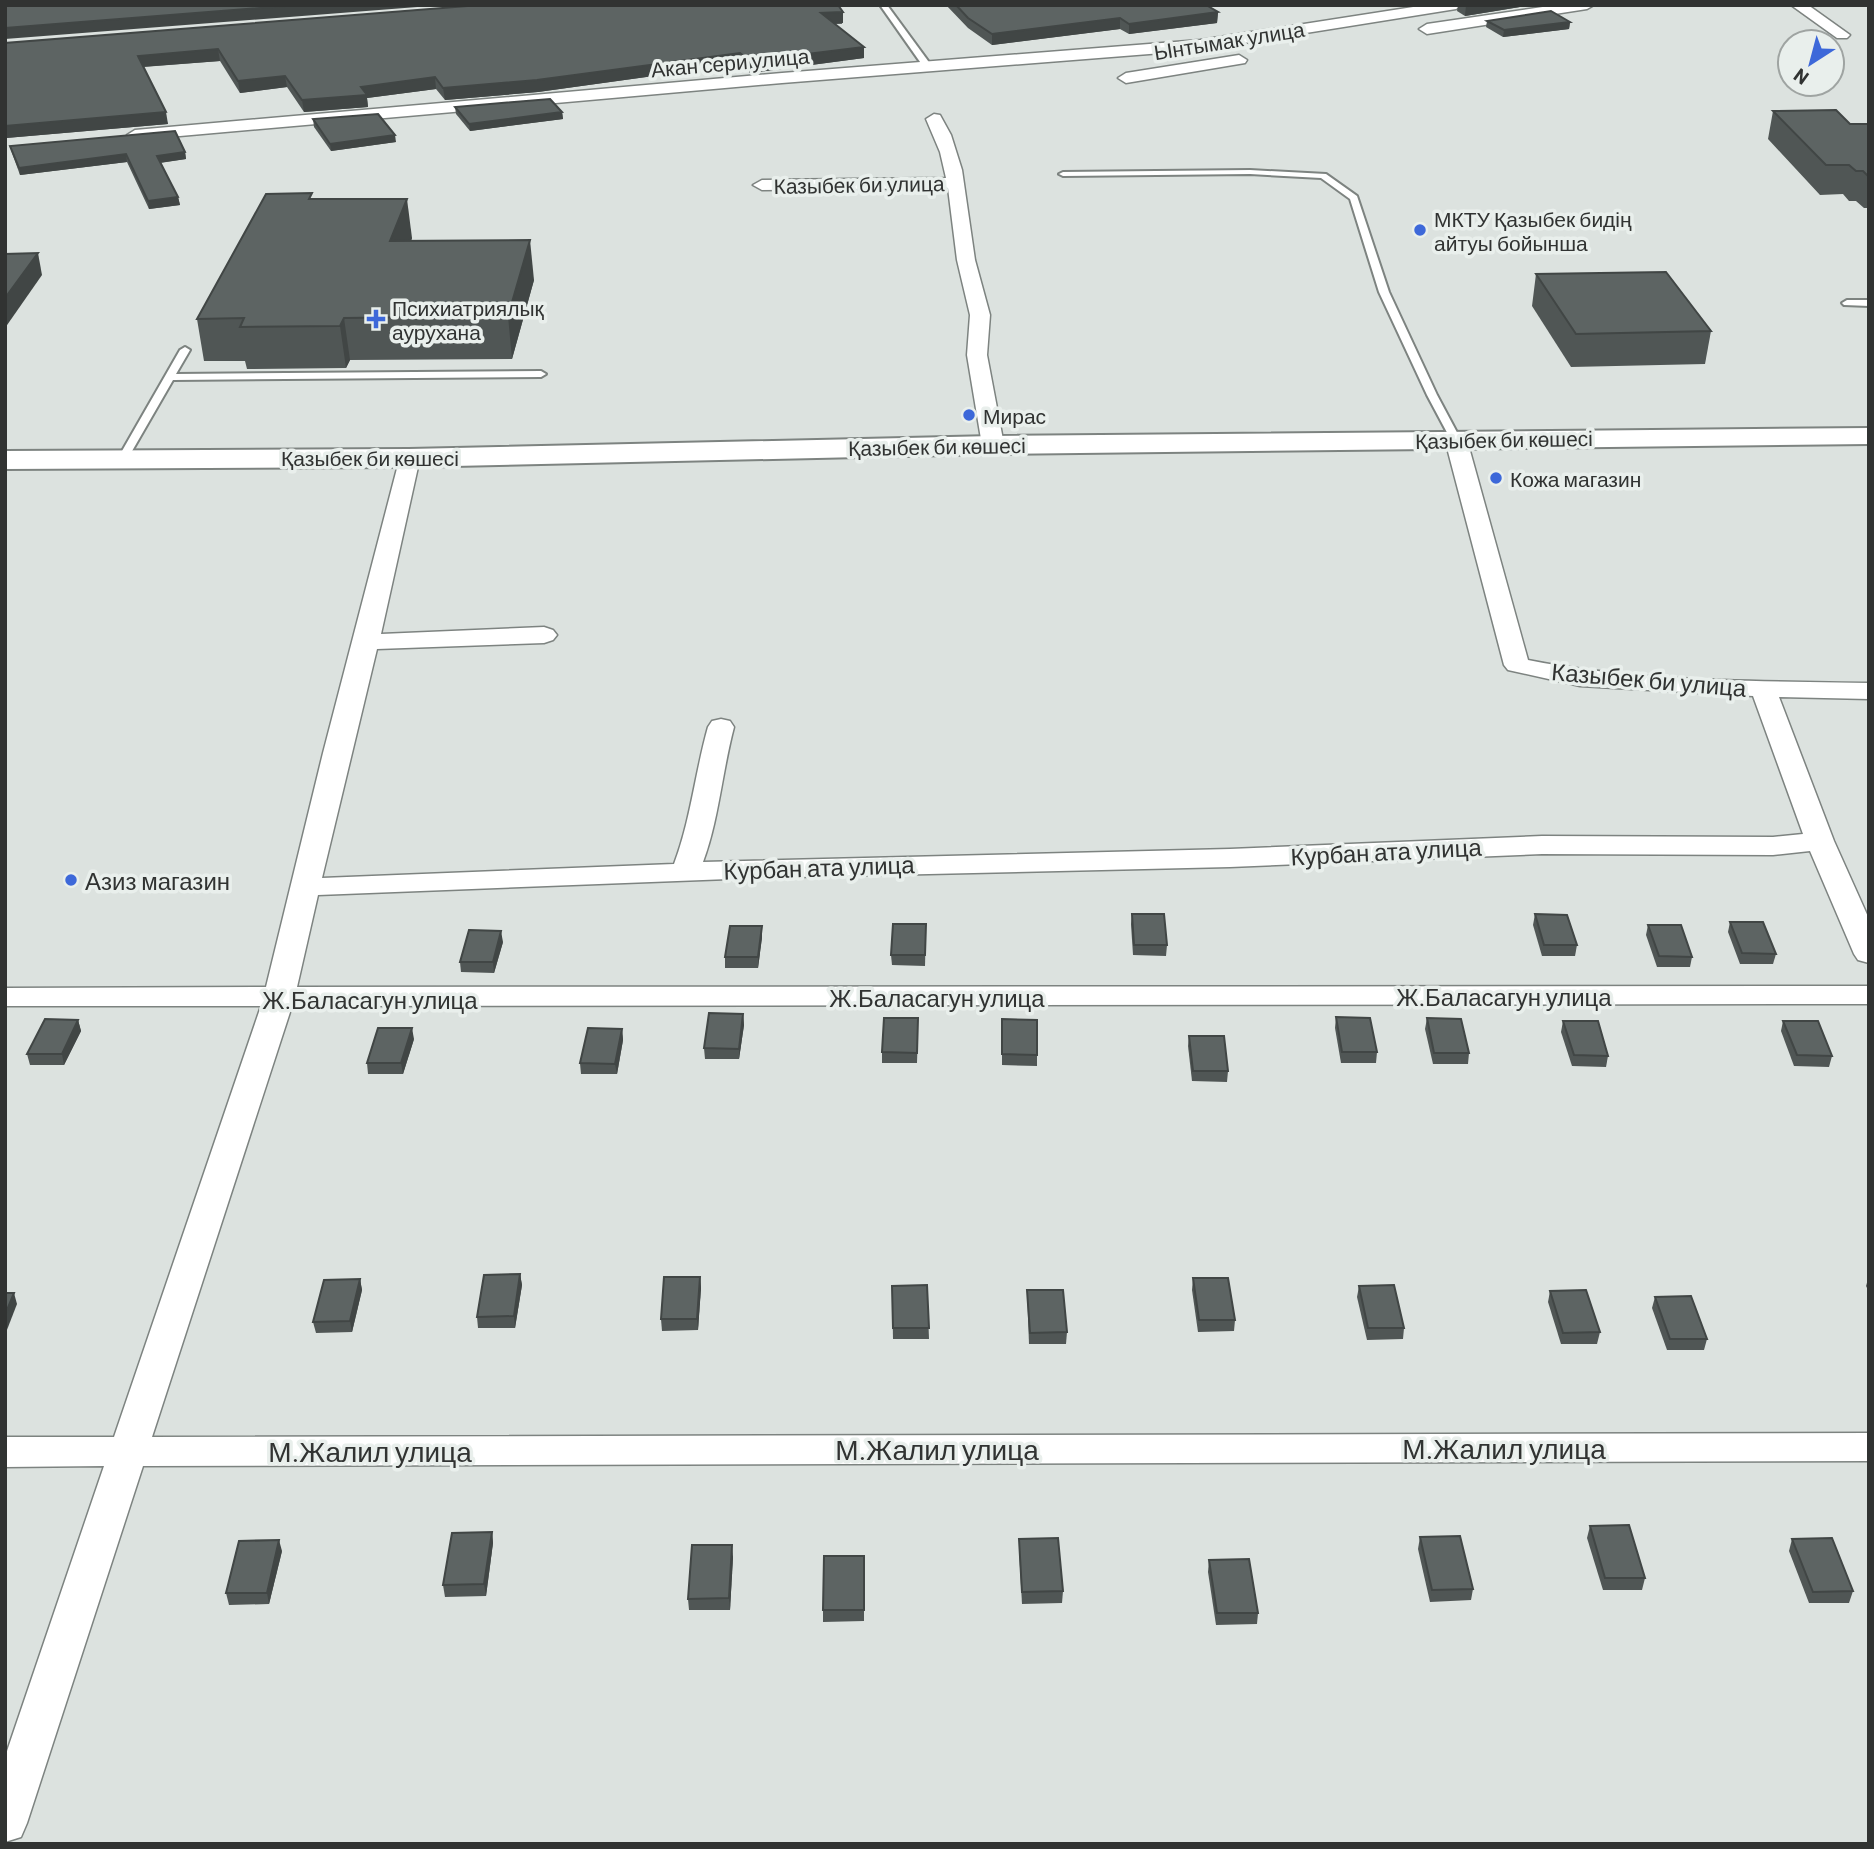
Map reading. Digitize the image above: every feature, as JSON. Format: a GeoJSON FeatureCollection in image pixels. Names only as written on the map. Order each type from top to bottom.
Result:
{"type":"FeatureCollection","features":[{"type":"Feature","properties":{"kind":"main road","name":"Қазыбек би көшесі"},"geometry":{"type":"LineString","coordinates":[[5,460],[409,458],[993,445],[1869,436]]}},
{"type":"Feature","properties":{"kind":"street","name":"Акан сери улица"},"geometry":{"type":"LineString","coordinates":[[115,137],[1200,45],[1456,5]]}},
{"type":"Feature","properties":{"kind":"street"},"geometry":{"type":"LineString","coordinates":[[1417,31],[1587,5]]}},
{"type":"Feature","properties":{"kind":"street"},"geometry":{"type":"LineString","coordinates":[[1798,5],[1832,28]]}},
{"type":"Feature","properties":{"kind":"street","name":"Ынтымак улица"},"geometry":{"type":"LineString","coordinates":[[1126,78],[1255,57]]}},
{"type":"Feature","properties":{"kind":"street","name":"Казыбек би улица"},"geometry":{"type":"LineString","coordinates":[[934,119],[944,136],[956,183],[967,263],[977,295],[981,326],[976,352],[993,445]]}},
{"type":"Feature","properties":{"kind":"street","name":"Казыбек би улица"},"geometry":{"type":"LineString","coordinates":[[762,185],[956,183]]}},
{"type":"Feature","properties":{"kind":"street","name":"Казыбек би улица"},"geometry":{"type":"LineString","coordinates":[[1456,440],[1517,665],[1580,678],[1763,689]]}},
{"type":"Feature","properties":{"kind":"street"},"geometry":{"type":"LineString","coordinates":[[5,1823],[279,999],[409,458]]}},
{"type":"Feature","properties":{"kind":"street"},"geometry":{"type":"LineString","coordinates":[[366,642],[544,635]]}},
{"type":"Feature","properties":{"kind":"street"},"geometry":{"type":"LineString","coordinates":[[1869,691],[1763,689],[1820,841],[1869,954]]}},
{"type":"Feature","properties":{"kind":"street","name":"Курбан ата улица"},"geometry":{"type":"LineString","coordinates":[[685,872],[701,830],[709,771],[721,727]]}},
{"type":"Feature","properties":{"kind":"street","name":"Курбан ата улица"},"geometry":{"type":"LineString","coordinates":[[305,887],[990,862],[1230,859],[1542,845],[1773,846],[1820,841]]}},
{"type":"Feature","properties":{"kind":"street","name":"Ж.Баласагун улица"},"geometry":{"type":"LineString","coordinates":[[5,998],[1869,995]]}},
{"type":"Feature","properties":{"kind":"street","name":"М.Жалил улица"},"geometry":{"type":"LineString","coordinates":[[5,1452],[1869,1447]]}},
{"type":"Feature","properties":{"kind":"lane"},"geometry":{"type":"LineString","coordinates":[[883,5],[928,67]]}},
{"type":"Feature","properties":{"kind":"lane"},"geometry":{"type":"LineString","coordinates":[[1063,174],[1250,172],[1324,176],[1354,198],[1384,292],[1456,440]]}},
{"type":"Feature","properties":{"kind":"lane"},"geometry":{"type":"LineString","coordinates":[[1847,303],[1869,303]]}},
{"type":"Feature","properties":{"kind":"lane"},"geometry":{"type":"LineString","coordinates":[[123,458],[185,350]]}},
{"type":"Feature","properties":{"kind":"lane"},"geometry":{"type":"LineString","coordinates":[[170,377],[541,374]]}},
{"type":"Feature","properties":{"kind":"building"},"geometry":{"type":"Polygon","coordinates":[[[5,5],[299,5],[5,28],[5,5]]]}},
{"type":"Feature","properties":{"kind":"building"},"geometry":{"type":"Polygon","coordinates":[[[480,5],[838,5],[843,12],[821,13],[864,47],[750,61],[740,53],[537,80],[443,88],[435,77],[361,87],[367,95],[302,100],[285,76],[238,81],[218,49],[138,56],[166,112],[5,126],[5,43],[480,5]]]}},
{"type":"Feature","properties":{"kind":"building"},"geometry":{"type":"Polygon","coordinates":[[[956,5],[1206,5],[1218,12],[1129,24],[1120,18],[992,34],[968,18],[956,5]]]}},
{"type":"Feature","properties":{"kind":"building"},"geometry":{"type":"Polygon","coordinates":[[[1551,11],[1570,22],[1504,30],[1487,21],[1551,11]]]}},
{"type":"Feature","properties":{"kind":"building"},"geometry":{"type":"Polygon","coordinates":[[[550,99],[562,112],[469,124],[455,107],[550,99]]]}},
{"type":"Feature","properties":{"kind":"building"},"geometry":{"type":"Polygon","coordinates":[[[1836,110],[1850,124],[1869,124],[1869,177],[1849,165],[1826,165],[1773,111],[1836,110]]]}},
{"type":"Feature","properties":{"kind":"building"},"geometry":{"type":"Polygon","coordinates":[[[378,114],[395,135],[330,144],[313,119],[378,114]]]}},
{"type":"Feature","properties":{"kind":"building"},"geometry":{"type":"Polygon","coordinates":[[[175,131],[185,152],[157,156],[178,197],[148,201],[126,154],[19,168],[10,146],[175,131]]]}},
{"type":"Feature","properties":{"kind":"building"},"geometry":{"type":"Polygon","coordinates":[[[312,193],[309,199],[407,199],[390,241],[530,240],[508,316],[344,318],[340,326],[240,327],[244,318],[197,319],[266,194],[312,193]]]}},
{"type":"Feature","properties":{"kind":"building"},"geometry":{"type":"Polygon","coordinates":[[[38,253],[5,298],[5,254],[38,253]]]}},
{"type":"Feature","properties":{"kind":"building"},"geometry":{"type":"Polygon","coordinates":[[[1666,272],[1711,331],[1576,334],[1536,274],[1666,272]]]}},
{"type":"Feature","properties":{"kind":"building"},"geometry":{"type":"Polygon","coordinates":[[[1132,914],[1164,914],[1167,945],[1134,945],[1132,914]]]}},
{"type":"Feature","properties":{"kind":"building"},"geometry":{"type":"Polygon","coordinates":[[[1535,914],[1567,915],[1577,945],[1544,945],[1535,914]]]}},
{"type":"Feature","properties":{"kind":"building"},"geometry":{"type":"Polygon","coordinates":[[[1730,922],[1763,922],[1776,954],[1742,953],[1730,922]]]}},
{"type":"Feature","properties":{"kind":"building"},"geometry":{"type":"Polygon","coordinates":[[[893,924],[926,924],[925,955],[891,955],[893,924]]]}},
{"type":"Feature","properties":{"kind":"building"},"geometry":{"type":"Polygon","coordinates":[[[1648,925],[1681,925],[1692,957],[1659,956],[1648,925]]]}},
{"type":"Feature","properties":{"kind":"building"},"geometry":{"type":"Polygon","coordinates":[[[730,926],[762,926],[758,957],[725,957],[730,926]]]}},
{"type":"Feature","properties":{"kind":"building"},"geometry":{"type":"Polygon","coordinates":[[[469,930],[501,931],[493,962],[460,962],[469,930]]]}},
{"type":"Feature","properties":{"kind":"building"},"geometry":{"type":"Polygon","coordinates":[[[709,1013],[743,1014],[739,1049],[704,1048],[709,1013]]]}},
{"type":"Feature","properties":{"kind":"building"},"geometry":{"type":"Polygon","coordinates":[[[1336,1017],[1370,1018],[1377,1052],[1342,1052],[1336,1017]]]}},
{"type":"Feature","properties":{"kind":"building"},"geometry":{"type":"Polygon","coordinates":[[[884,1018],[918,1018],[917,1053],[882,1052],[884,1018]]]}},
{"type":"Feature","properties":{"kind":"building"},"geometry":{"type":"Polygon","coordinates":[[[1427,1018],[1461,1019],[1469,1053],[1434,1053],[1427,1018]]]}},
{"type":"Feature","properties":{"kind":"building"},"geometry":{"type":"Polygon","coordinates":[[[45,1019],[78,1020],[62,1054],[27,1054],[45,1019]]]}},
{"type":"Feature","properties":{"kind":"building"},"geometry":{"type":"Polygon","coordinates":[[[1002,1019],[1037,1020],[1037,1055],[1002,1054],[1002,1019]]]}},
{"type":"Feature","properties":{"kind":"building"},"geometry":{"type":"Polygon","coordinates":[[[1563,1021],[1598,1021],[1608,1056],[1574,1055],[1563,1021]]]}},
{"type":"Feature","properties":{"kind":"building"},"geometry":{"type":"Polygon","coordinates":[[[1783,1021],[1818,1021],[1832,1056],[1797,1055],[1783,1021]]]}},
{"type":"Feature","properties":{"kind":"building"},"geometry":{"type":"Polygon","coordinates":[[[378,1028],[412,1028],[401,1063],[367,1063],[378,1028]]]}},
{"type":"Feature","properties":{"kind":"building"},"geometry":{"type":"Polygon","coordinates":[[[588,1028],[622,1029],[615,1064],[580,1063],[588,1028]]]}},
{"type":"Feature","properties":{"kind":"building"},"geometry":{"type":"Polygon","coordinates":[[[1189,1036],[1224,1036],[1228,1071],[1193,1071],[1189,1036]]]}},
{"type":"Feature","properties":{"kind":"building"},"geometry":{"type":"Polygon","coordinates":[[[520,1274],[514,1316],[477,1317],[484,1275],[520,1274]]]}},
{"type":"Feature","properties":{"kind":"building"},"geometry":{"type":"Polygon","coordinates":[[[664,1277],[700,1277],[697,1319],[661,1319],[664,1277]]]}},
{"type":"Feature","properties":{"kind":"building"},"geometry":{"type":"Polygon","coordinates":[[[1193,1278],[1228,1278],[1235,1320],[1199,1320],[1193,1278]]]}},
{"type":"Feature","properties":{"kind":"building"},"geometry":{"type":"Polygon","coordinates":[[[360,1279],[350,1321],[313,1322],[324,1280],[360,1279]]]}},
{"type":"Feature","properties":{"kind":"building"},"geometry":{"type":"Polygon","coordinates":[[[927,1285],[929,1328],[893,1328],[892,1286],[927,1285]]]}},
{"type":"Feature","properties":{"kind":"building"},"geometry":{"type":"Polygon","coordinates":[[[1394,1285],[1404,1328],[1368,1328],[1359,1286],[1394,1285]]]}},
{"type":"Feature","properties":{"kind":"building"},"geometry":{"type":"Polygon","coordinates":[[[1027,1290],[1063,1290],[1067,1332],[1030,1333],[1027,1290]]]}},
{"type":"Feature","properties":{"kind":"building"},"geometry":{"type":"Polygon","coordinates":[[[1586,1290],[1600,1332],[1563,1333],[1550,1291],[1586,1290]]]}},
{"type":"Feature","properties":{"kind":"building"},"geometry":{"type":"Polygon","coordinates":[[[5,1293],[14,1293],[5,1315],[5,1293]]]}},
{"type":"Feature","properties":{"kind":"building"},"geometry":{"type":"Polygon","coordinates":[[[1691,1296],[1707,1339],[1670,1339],[1655,1297],[1691,1296]]]}},
{"type":"Feature","properties":{"kind":"building"},"geometry":{"type":"Polygon","coordinates":[[[1629,1525],[1645,1578],[1605,1578],[1590,1526],[1629,1525]]]}},
{"type":"Feature","properties":{"kind":"building"},"geometry":{"type":"Polygon","coordinates":[[[492,1532],[484,1584],[443,1585],[452,1533],[492,1532]]]}},
{"type":"Feature","properties":{"kind":"building"},"geometry":{"type":"Polygon","coordinates":[[[1460,1536],[1473,1589],[1432,1590],[1420,1537],[1460,1536]]]}},
{"type":"Feature","properties":{"kind":"building"},"geometry":{"type":"Polygon","coordinates":[[[1058,1538],[1063,1591],[1022,1592],[1019,1539],[1058,1538]]]}},
{"type":"Feature","properties":{"kind":"building"},"geometry":{"type":"Polygon","coordinates":[[[1832,1538],[1853,1591],[1813,1592],[1792,1539],[1832,1538]]]}},
{"type":"Feature","properties":{"kind":"building"},"geometry":{"type":"Polygon","coordinates":[[[279,1540],[267,1593],[226,1593],[239,1541],[279,1540]]]}},
{"type":"Feature","properties":{"kind":"building"},"geometry":{"type":"Polygon","coordinates":[[[692,1545],[732,1545],[729,1598],[688,1599],[692,1545]]]}},
{"type":"Feature","properties":{"kind":"building"},"geometry":{"type":"Polygon","coordinates":[[[824,1556],[864,1556],[864,1610],[823,1610],[824,1556]]]}},
{"type":"Feature","properties":{"kind":"building"},"geometry":{"type":"Polygon","coordinates":[[[1249,1559],[1258,1613],[1217,1613],[1209,1560],[1249,1559]]]}},
{"type":"Feature","properties":{"kind":"place","name":"МКТУ Қазыбек бидің айтуы бойынша"},"geometry":{"type":"Point","coordinates":[1420,230]}},
{"type":"Feature","properties":{"kind":"place","name":"Психиатриялық аурухана"},"geometry":{"type":"Point","coordinates":[376,319]}},
{"type":"Feature","properties":{"kind":"place","name":"Мирас"},"geometry":{"type":"Point","coordinates":[969,415]}},
{"type":"Feature","properties":{"kind":"place","name":"Кожа магазин"},"geometry":{"type":"Point","coordinates":[1496,478]}},
{"type":"Feature","properties":{"kind":"place","name":"Азиз магазин"},"geometry":{"type":"Point","coordinates":[71,880]}}]}
